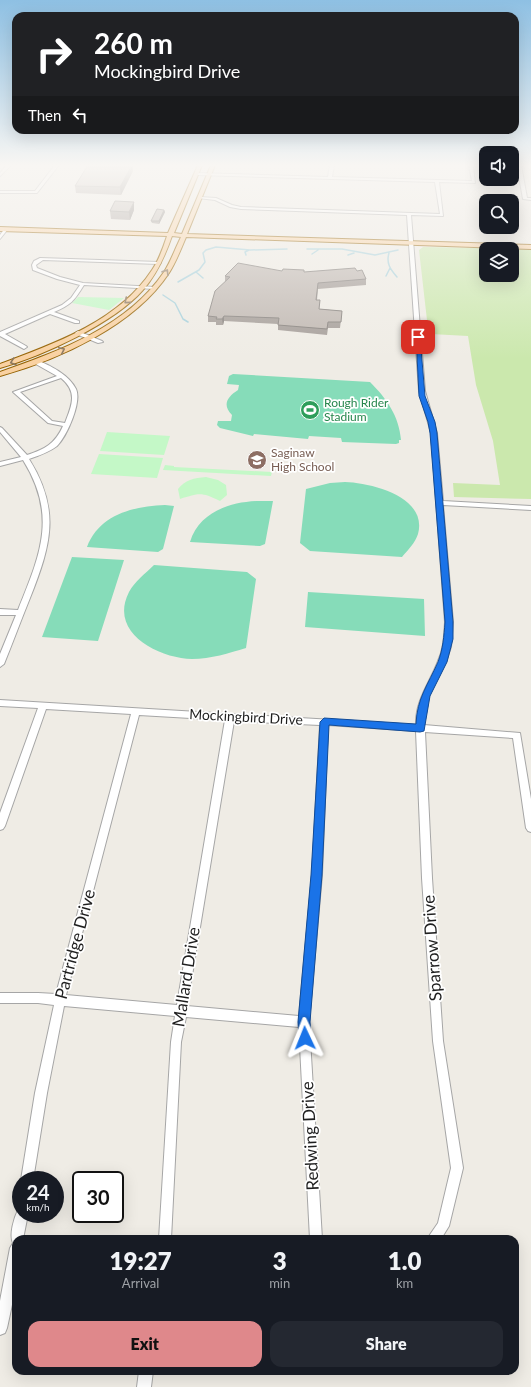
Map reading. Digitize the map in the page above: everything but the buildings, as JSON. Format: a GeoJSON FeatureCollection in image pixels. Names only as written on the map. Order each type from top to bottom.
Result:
{"type":"FeatureCollection","features":[{"type":"Feature","properties":{"kind":"main road"},"geometry":{"type":"LineString","coordinates":[[36,230],[350,237],[531,247]]}},
{"type":"Feature","properties":{"kind":"main road"},"geometry":{"type":"LineString","coordinates":[[101,230],[171,233]]}},
{"type":"Feature","properties":{"kind":"main road"},"geometry":{"type":"LineString","coordinates":[[0,366],[47,348],[78,333],[114,312],[143,286],[151,276],[159,263],[172,230]]}},
{"type":"Feature","properties":{"kind":"main road"},"geometry":{"type":"LineString","coordinates":[[0,374],[36,362],[89,337],[128,313],[155,288],[170,267],[186,230]]}},
{"type":"Feature","properties":{"kind":"main road"},"geometry":{"type":"LineString","coordinates":[[185,233],[294,239],[531,243]]}},
{"type":"Feature","properties":{"kind":"main road"},"geometry":{"type":"LineString","coordinates":[[294,239],[300,237],[350,237]]}},
{"type":"Feature","properties":{"kind":"street"},"geometry":{"type":"LineString","coordinates":[[0,238],[6,230]]}},
{"type":"Feature","properties":{"kind":"street","name":"Sparrow Drive"},"geometry":{"type":"LineString","coordinates":[[410,230],[422,391],[434,433],[449,622],[449,639],[442,662],[425,696],[421,712],[420,728],[427,878],[438,1041],[457,1168],[443,1226],[436,1235]]}},
{"type":"Feature","properties":{"kind":"street"},"geometry":{"type":"LineString","coordinates":[[155,288],[143,286],[83,284],[51,277],[35,269],[34,265],[42,259],[159,263]]}},
{"type":"Feature","properties":{"kind":"street"},"geometry":{"type":"LineString","coordinates":[[1,334],[52,313],[69,303],[83,284]]}},
{"type":"Feature","properties":{"kind":"street"},"geometry":{"type":"LineString","coordinates":[[52,313],[77,322]]}},
{"type":"Feature","properties":{"kind":"street"},"geometry":{"type":"LineString","coordinates":[[78,333],[100,342]]}},
{"type":"Feature","properties":{"kind":"street"},"geometry":{"type":"LineString","coordinates":[[1,334],[24,347]]}},
{"type":"Feature","properties":{"kind":"street"},"geometry":{"type":"LineString","coordinates":[[0,464],[26,456],[55,444],[75,405],[76,396],[71,385],[61,376],[36,362]]}},
{"type":"Feature","properties":{"kind":"street"},"geometry":{"type":"LineString","coordinates":[[61,376],[16,392],[50,422],[66,425]]}},
{"type":"Feature","properties":{"kind":"street"},"geometry":{"type":"LineString","coordinates":[[0,429],[26,456],[35,472],[42,490],[46,512],[46,530],[40,563],[0,664]]}},
{"type":"Feature","properties":{"kind":"street"},"geometry":{"type":"LineString","coordinates":[[439,503],[531,508]]}},
{"type":"Feature","properties":{"kind":"street"},"geometry":{"type":"LineString","coordinates":[[0,612],[20,613]]}},
{"type":"Feature","properties":{"kind":"street","name":"Mockingbird Drive"},"geometry":{"type":"LineString","coordinates":[[0,703],[516,735],[526,766]]}},
{"type":"Feature","properties":{"kind":"street"},"geometry":{"type":"LineString","coordinates":[[0,826],[43,705]]}},
{"type":"Feature","properties":{"kind":"street","name":"Partridge Drive"},"geometry":{"type":"LineString","coordinates":[[28,1171],[41,1093],[60,1000],[136,711]]}},
{"type":"Feature","properties":{"kind":"street","name":"Mallard Drive"},"geometry":{"type":"LineString","coordinates":[[165,1235],[173,1073],[181,1011],[230,717]]}},
{"type":"Feature","properties":{"kind":"street","name":"Redwing Drive"},"geometry":{"type":"LineString","coordinates":[[316,1235],[304,1022],[317,875],[324,722]]}},
{"type":"Feature","properties":{"kind":"street"},"geometry":{"type":"LineString","coordinates":[[526,766],[531,828]]}},
{"type":"Feature","properties":{"kind":"street"},"geometry":{"type":"LineString","coordinates":[[0,998],[38,998],[304,1022]]}},
{"type":"Feature","properties":{"kind":"street"},"geometry":{"type":"LineString","coordinates":[[19,1235],[21,1223]]}},
{"type":"Feature","properties":{"kind":"street"},"geometry":{"type":"LineString","coordinates":[[0,1328],[12,1272]]}},
{"type":"Feature","properties":{"kind":"street"},"geometry":{"type":"LineString","coordinates":[[144,1387],[146,1375]]}},
{"type":"Feature","properties":{"kind":"green space"},"geometry":{"type":"Polygon","coordinates":[[[423,247],[479,248],[479,282],[519,282],[519,249],[531,249],[531,499],[454,497],[453,483],[500,485],[493,441],[476,385],[468,336],[431,334],[428,329],[419,250],[423,247]]]}},
{"type":"Feature","properties":{"kind":"green space"},"geometry":{"type":"Polygon","coordinates":[[[78,297],[124,298],[109,310],[72,303],[78,297]]]}},
{"type":"Feature","properties":{"kind":"green space","name":"Rough Rider Stadium"},"geometry":{"type":"Polygon","coordinates":[[[233,374],[370,382],[387,401],[391,408],[398,423],[401,440],[399,440],[399,443],[396,444],[342,442],[341,438],[309,436],[308,439],[254,434],[253,436],[220,428],[217,425],[218,421],[231,421],[232,415],[227,408],[227,401],[231,395],[238,390],[239,385],[227,384],[229,376],[233,374]]]}},
{"type":"Feature","properties":{"kind":"green space"},"geometry":{"type":"Polygon","coordinates":[[[107,432],[170,436],[164,455],[100,451],[107,432]]]}},
{"type":"Feature","properties":{"kind":"green space"},"geometry":{"type":"Polygon","coordinates":[[[99,454],[163,458],[157,478],[91,474],[99,454]]]}},
{"type":"Feature","properties":{"kind":"green space"},"geometry":{"type":"Polygon","coordinates":[[[165,465],[174,467],[272,472],[271,476],[163,470],[165,465]]]}},
{"type":"Feature","properties":{"kind":"green space"},"geometry":{"type":"Polygon","coordinates":[[[206,477],[218,480],[226,485],[227,495],[220,501],[200,494],[180,499],[178,489],[184,483],[194,479],[206,477]]]}},
{"type":"Feature","properties":{"kind":"green space"},"geometry":{"type":"Polygon","coordinates":[[[345,482],[369,485],[383,489],[395,494],[415,510],[419,521],[418,534],[402,557],[310,551],[300,543],[306,489],[330,483],[345,482]]]}},
{"type":"Feature","properties":{"kind":"green space"},"geometry":{"type":"Polygon","coordinates":[[[258,501],[273,501],[265,544],[260,546],[190,542],[200,523],[208,516],[237,504],[258,501]]]}},
{"type":"Feature","properties":{"kind":"green space"},"geometry":{"type":"Polygon","coordinates":[[[165,505],[174,506],[163,549],[158,552],[87,547],[92,536],[100,527],[118,514],[141,507],[165,505]]]}},
{"type":"Feature","properties":{"kind":"green space"},"geometry":{"type":"Polygon","coordinates":[[[72,557],[124,560],[98,641],[42,637],[72,557]]]}},
{"type":"Feature","properties":{"kind":"green space"},"geometry":{"type":"Polygon","coordinates":[[[154,565],[247,572],[256,579],[246,648],[213,657],[192,659],[179,658],[165,654],[140,640],[131,631],[125,620],[124,607],[131,588],[154,565]]]}},
{"type":"Feature","properties":{"kind":"green space"},"geometry":{"type":"Polygon","coordinates":[[[308,592],[424,599],[425,636],[305,627],[308,592]]]}},
{"type":"Feature","properties":{"kind":"waterway"},"geometry":{"type":"LineString","coordinates":[[178,282],[199,270],[205,262],[203,253],[206,250],[216,247],[250,250],[287,249]]}},
{"type":"Feature","properties":{"kind":"waterway"},"geometry":{"type":"LineString","coordinates":[[307,249],[342,249],[375,255],[398,250]]}},
{"type":"Feature","properties":{"kind":"waterway"},"geometry":{"type":"LineString","coordinates":[[246,255],[245,252],[249,250]]}},
{"type":"Feature","properties":{"kind":"waterway"},"geometry":{"type":"LineString","coordinates":[[312,254],[318,250]]}},
{"type":"Feature","properties":{"kind":"waterway"},"geometry":{"type":"LineString","coordinates":[[348,255],[354,253]]}},
{"type":"Feature","properties":{"kind":"waterway"},"geometry":{"type":"LineString","coordinates":[[389,253],[389,266],[397,277]]}},
{"type":"Feature","properties":{"kind":"waterway"},"geometry":{"type":"LineString","coordinates":[[386,276],[390,268]]}},
{"type":"Feature","properties":{"kind":"waterway"},"geometry":{"type":"LineString","coordinates":[[196,272],[203,278]]}},
{"type":"Feature","properties":{"kind":"waterway"},"geometry":{"type":"LineString","coordinates":[[163,295],[175,303],[183,319],[188,322]]}},
{"type":"Feature","properties":{"kind":"place","name":"Rough Rider Stadium"},"geometry":{"type":"Point","coordinates":[310,410]}},
{"type":"Feature","properties":{"kind":"place","name":"Saginaw High School"},"geometry":{"type":"Point","coordinates":[257,460]}},
{"type":"Feature","properties":{"kind":"route"},"geometry":{"type":"LineString","coordinates":[[305,1038],[304,1022],[317,875],[324,722],[420,728],[421,712],[425,696],[445,655],[449,639],[449,622],[434,433],[432,422],[422,396],[418,337]]}}]}
